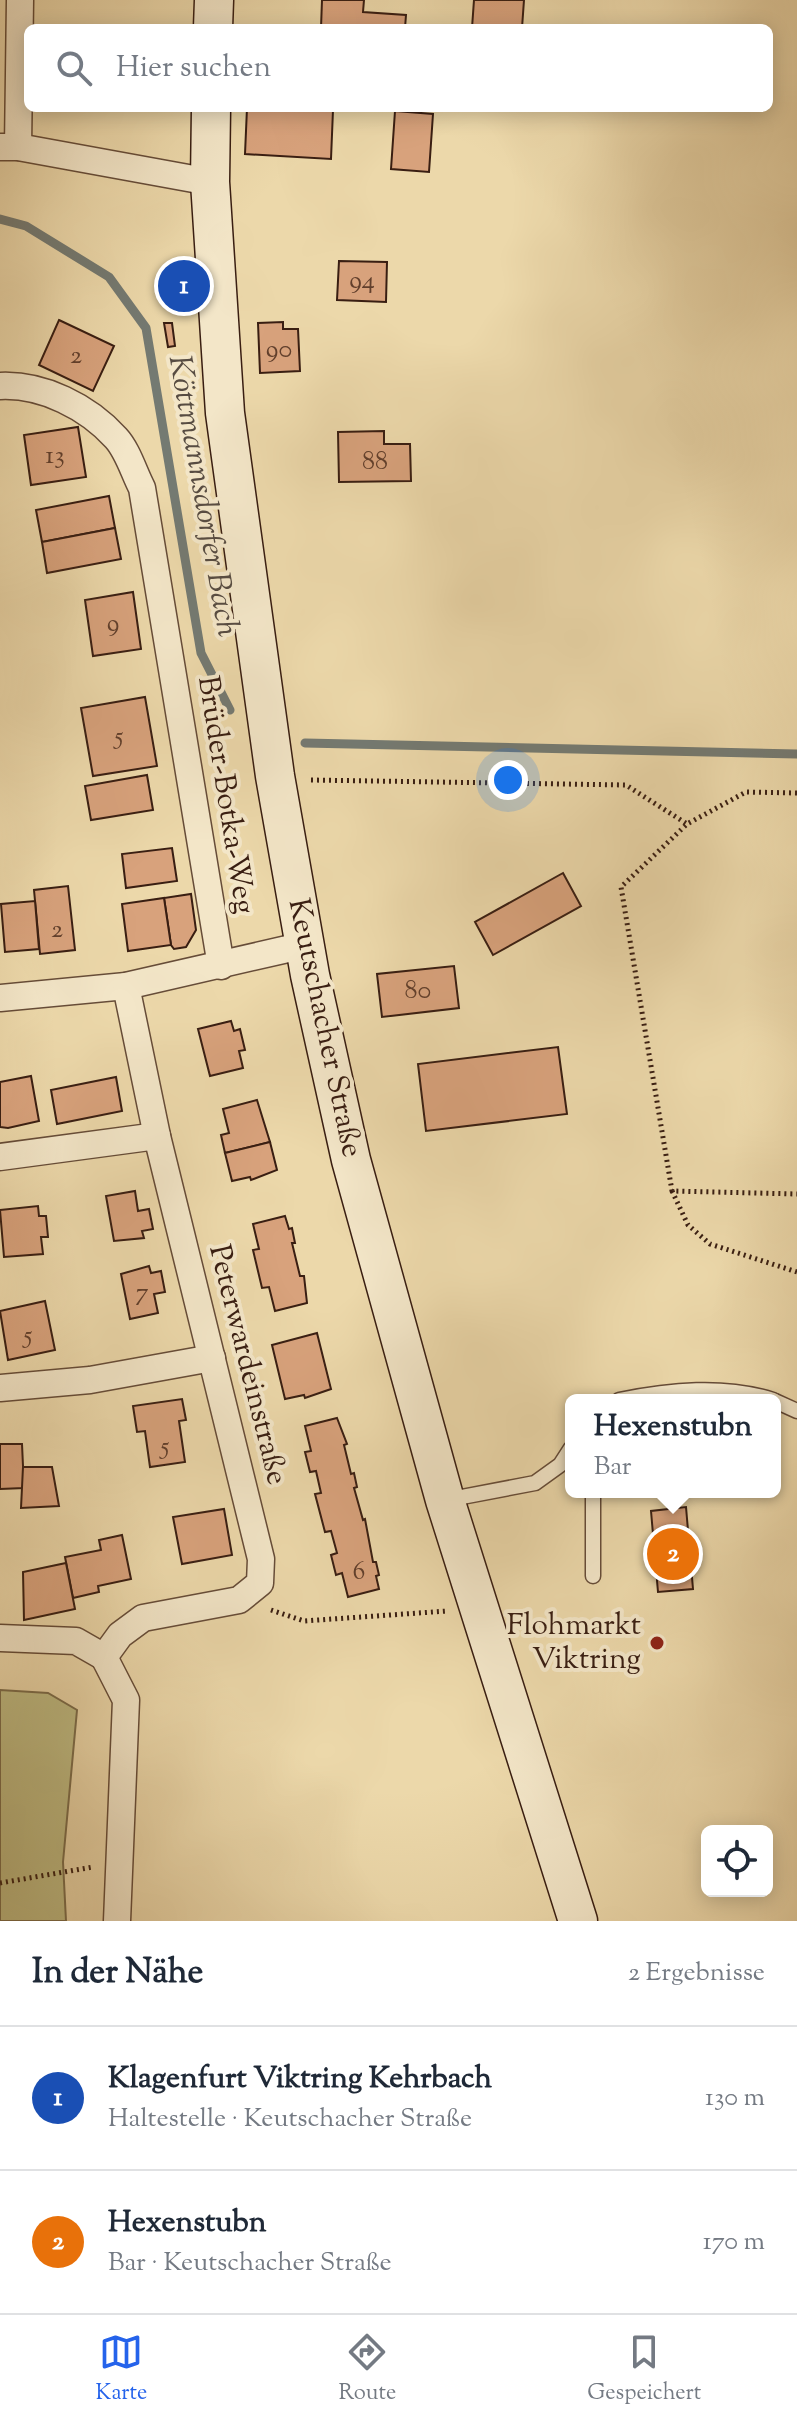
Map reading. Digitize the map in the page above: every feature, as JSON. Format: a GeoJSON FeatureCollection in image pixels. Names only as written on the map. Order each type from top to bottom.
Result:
{"type":"FeatureCollection","features":[{"type":"Feature","properties":{"kind":"main road"},"geometry":{"type":"LineString","coordinates":[[213,24],[214,0]]}},
{"type":"Feature","properties":{"kind":"main road","name":"Keutschacher Straße"},"geometry":{"type":"LineString","coordinates":[[211,112],[210,182],[225,413],[275,776],[305,945],[351,1160],[445,1500],[578,1921]]}},
{"type":"Feature","properties":{"kind":"street"},"geometry":{"type":"LineString","coordinates":[[20,0],[9,147],[210,182]]}},
{"type":"Feature","properties":{"kind":"street","name":"Brüder-Botka-Weg"},"geometry":{"type":"LineString","coordinates":[[0,386],[50,392],[87,413],[118,440],[142,488],[221,966]]}},
{"type":"Feature","properties":{"kind":"street"},"geometry":{"type":"LineString","coordinates":[[0,998],[126,986],[305,945]]}},
{"type":"Feature","properties":{"kind":"street","name":"Peterwardeinstraße"},"geometry":{"type":"LineString","coordinates":[[126,986],[157,1136],[261,1559],[260,1583],[239,1600]]}},
{"type":"Feature","properties":{"kind":"street"},"geometry":{"type":"LineString","coordinates":[[0,1157],[157,1136]]}},
{"type":"Feature","properties":{"kind":"street"},"geometry":{"type":"LineString","coordinates":[[0,1388],[90,1380],[212,1358]]}},
{"type":"Feature","properties":{"kind":"street"},"geometry":{"type":"LineString","coordinates":[[104,1657],[120,1635],[143,1618],[239,1600]]}},
{"type":"Feature","properties":{"kind":"street"},"geometry":{"type":"LineString","coordinates":[[0,1638],[76,1641],[104,1657],[126,1700],[117,1921]]}},
{"type":"Feature","properties":{"kind":"lane"},"geometry":{"type":"LineString","coordinates":[[668,1394],[708,1389],[756,1394]]}},
{"type":"Feature","properties":{"kind":"lane"},"geometry":{"type":"LineString","coordinates":[[445,1500],[535,1483],[560,1465],[565,1457]]}},
{"type":"Feature","properties":{"kind":"lane"},"geometry":{"type":"LineString","coordinates":[[593,1498],[593,1576]]}},
{"type":"Feature","properties":{"kind":"path"},"geometry":{"type":"LineString","coordinates":[[275,776],[320,782],[626,785],[687,824]]}},
{"type":"Feature","properties":{"kind":"path"},"geometry":{"type":"LineString","coordinates":[[797,793],[746,792],[687,824],[621,887],[672,1191],[688,1225],[710,1244],[797,1272]]}},
{"type":"Feature","properties":{"kind":"path"},"geometry":{"type":"LineString","coordinates":[[672,1191],[797,1194]]}},
{"type":"Feature","properties":{"kind":"path"},"geometry":{"type":"LineString","coordinates":[[239,1600],[304,1621],[480,1609]]}},
{"type":"Feature","properties":{"kind":"path"},"geometry":{"type":"LineString","coordinates":[[0,1883],[118,1863]]}},
{"type":"Feature","properties":{"kind":"shaded area"},"geometry":{"type":"Polygon","coordinates":[[[0,1690],[48,1693],[77,1710],[63,1862],[66,1921],[0,1921],[0,1690]]]}},
{"type":"Feature","properties":{"kind":"building"},"geometry":{"type":"Polygon","coordinates":[[[322,0],[364,0],[363,12],[406,15],[405,24],[321,24],[322,0]]]}},
{"type":"Feature","properties":{"kind":"building"},"geometry":{"type":"Polygon","coordinates":[[[474,0],[524,0],[522,24],[472,24],[474,0]]]}},
{"type":"Feature","properties":{"kind":"building"},"geometry":{"type":"Polygon","coordinates":[[[247,112],[333,112],[331,159],[245,154],[247,112]]]}},
{"type":"Feature","properties":{"kind":"building"},"geometry":{"type":"Polygon","coordinates":[[[395,112],[433,114],[429,172],[391,169],[395,112]]]}},
{"type":"Feature","properties":{"kind":"building"},"geometry":{"type":"Polygon","coordinates":[[[339,261],[387,262],[386,302],[337,300],[339,261]]]}},
{"type":"Feature","properties":{"kind":"building"},"geometry":{"type":"Polygon","coordinates":[[[59,320],[114,346],[93,391],[39,365],[59,320]]]}},
{"type":"Feature","properties":{"kind":"building"},"geometry":{"type":"Polygon","coordinates":[[[283,322],[283,329],[298,329],[300,371],[260,373],[258,323],[283,322]]]}},
{"type":"Feature","properties":{"kind":"building"},"geometry":{"type":"Polygon","coordinates":[[[164,323],[172,323],[175,346],[168,347],[164,323]]]}},
{"type":"Feature","properties":{"kind":"building"},"geometry":{"type":"Polygon","coordinates":[[[78,427],[86,477],[31,485],[24,435],[78,427]]]}},
{"type":"Feature","properties":{"kind":"building"},"geometry":{"type":"Polygon","coordinates":[[[384,431],[384,444],[410,444],[411,481],[339,482],[338,432],[384,431]]]}},
{"type":"Feature","properties":{"kind":"building"},"geometry":{"type":"Polygon","coordinates":[[[109,496],[115,528],[42,542],[36,510],[109,496]]]}},
{"type":"Feature","properties":{"kind":"building"},"geometry":{"type":"Polygon","coordinates":[[[115,528],[121,559],[47,573],[42,542],[115,528]]]}},
{"type":"Feature","properties":{"kind":"building"},"geometry":{"type":"Polygon","coordinates":[[[133,592],[141,649],[93,656],[85,600],[133,592]]]}},
{"type":"Feature","properties":{"kind":"building"},"geometry":{"type":"Polygon","coordinates":[[[145,697],[157,766],[93,776],[81,708],[145,697]]]}},
{"type":"Feature","properties":{"kind":"building"},"geometry":{"type":"Polygon","coordinates":[[[147,775],[153,810],[91,820],[85,786],[147,775]]]}},
{"type":"Feature","properties":{"kind":"building"},"geometry":{"type":"Polygon","coordinates":[[[172,848],[177,881],[126,888],[122,854],[172,848]]]}},
{"type":"Feature","properties":{"kind":"building"},"geometry":{"type":"Polygon","coordinates":[[[563,873],[581,906],[493,955],[475,922],[563,873]]]}},
{"type":"Feature","properties":{"kind":"building"},"geometry":{"type":"Polygon","coordinates":[[[68,886],[75,950],[40,954],[34,890],[68,886]]]}},
{"type":"Feature","properties":{"kind":"building"},"geometry":{"type":"Polygon","coordinates":[[[191,894],[196,930],[186,947],[174,949],[164,898],[191,894]]]}},
{"type":"Feature","properties":{"kind":"building"},"geometry":{"type":"Polygon","coordinates":[[[164,898],[171,945],[128,951],[122,904],[164,898]]]}},
{"type":"Feature","properties":{"kind":"building"},"geometry":{"type":"Polygon","coordinates":[[[35,901],[39,949],[5,952],[1,904],[35,901]]]}},
{"type":"Feature","properties":{"kind":"building"},"geometry":{"type":"Polygon","coordinates":[[[454,966],[459,1008],[382,1017],[377,974],[454,966]]]}},
{"type":"Feature","properties":{"kind":"building"},"geometry":{"type":"Polygon","coordinates":[[[231,1021],[234,1031],[240,1029],[245,1050],[239,1051],[243,1068],[210,1076],[198,1029],[231,1021]]]}},
{"type":"Feature","properties":{"kind":"building"},"geometry":{"type":"Polygon","coordinates":[[[558,1047],[567,1114],[426,1131],[418,1064],[558,1047]]]}},
{"type":"Feature","properties":{"kind":"building"},"geometry":{"type":"Polygon","coordinates":[[[31,1076],[39,1121],[0,1127],[0,1082],[31,1076]]]}},
{"type":"Feature","properties":{"kind":"building"},"geometry":{"type":"Polygon","coordinates":[[[116,1077],[122,1111],[57,1124],[51,1090],[116,1077]]]}},
{"type":"Feature","properties":{"kind":"building"},"geometry":{"type":"Polygon","coordinates":[[[257,1100],[270,1142],[225,1153],[221,1135],[229,1133],[223,1109],[257,1100]]]}},
{"type":"Feature","properties":{"kind":"building"},"geometry":{"type":"Polygon","coordinates":[[[270,1142],[277,1170],[251,1180],[250,1177],[232,1181],[225,1153],[270,1142]]]}},
{"type":"Feature","properties":{"kind":"building"},"geometry":{"type":"Polygon","coordinates":[[[135,1191],[138,1211],[149,1209],[153,1229],[142,1231],[144,1238],[114,1241],[106,1196],[135,1191]]]}},
{"type":"Feature","properties":{"kind":"building"},"geometry":{"type":"Polygon","coordinates":[[[38,1206],[39,1216],[46,1216],[48,1237],[41,1237],[43,1254],[4,1257],[0,1210],[38,1206]]]}},
{"type":"Feature","properties":{"kind":"building"},"geometry":{"type":"Polygon","coordinates":[[[285,1216],[289,1229],[292,1228],[295,1243],[292,1243],[300,1276],[304,1276],[307,1303],[275,1311],[269,1287],[262,1288],[253,1250],[259,1249],[253,1224],[285,1216]]]}},
{"type":"Feature","properties":{"kind":"building"},"geometry":{"type":"Polygon","coordinates":[[[149,1266],[151,1273],[161,1271],[165,1292],[154,1294],[158,1313],[130,1319],[121,1274],[149,1266]]]}},
{"type":"Feature","properties":{"kind":"building"},"geometry":{"type":"Polygon","coordinates":[[[45,1301],[55,1350],[8,1360],[0,1311],[45,1301]]]}},
{"type":"Feature","properties":{"kind":"building"},"geometry":{"type":"Polygon","coordinates":[[[317,1333],[331,1389],[305,1398],[304,1395],[285,1399],[272,1345],[317,1333]]]}},
{"type":"Feature","properties":{"kind":"building"},"geometry":{"type":"Polygon","coordinates":[[[182,1399],[186,1420],[179,1421],[185,1462],[150,1467],[145,1431],[137,1432],[133,1406],[182,1399]]]}},
{"type":"Feature","properties":{"kind":"building"},"geometry":{"type":"Polygon","coordinates":[[[337,1418],[347,1444],[344,1445],[357,1487],[354,1488],[379,1575],[376,1576],[379,1589],[348,1597],[342,1573],[336,1575],[331,1555],[337,1553],[331,1531],[325,1532],[315,1494],[321,1493],[316,1471],[310,1472],[305,1452],[311,1451],[305,1426],[337,1418]]]}},
{"type":"Feature","properties":{"kind":"building"},"geometry":{"type":"Polygon","coordinates":[[[0,1444],[22,1444],[24,1488],[0,1489],[0,1444]]]}},
{"type":"Feature","properties":{"kind":"building"},"geometry":{"type":"Polygon","coordinates":[[[23,1467],[52,1467],[59,1506],[21,1508],[23,1467]]]}},
{"type":"Feature","properties":{"kind":"building"},"geometry":{"type":"Polygon","coordinates":[[[686,1507],[693,1589],[658,1592],[651,1511],[686,1507]]]}},
{"type":"Feature","properties":{"kind":"building"},"geometry":{"type":"Polygon","coordinates":[[[224,1509],[232,1555],[182,1564],[173,1517],[224,1509]]]}},
{"type":"Feature","properties":{"kind":"building"},"geometry":{"type":"Polygon","coordinates":[[[122,1535],[131,1579],[98,1586],[99,1592],[73,1598],[65,1557],[101,1550],[99,1540],[122,1535]]]}},
{"type":"Feature","properties":{"kind":"building"},"geometry":{"type":"Polygon","coordinates":[[[66,1563],[75,1609],[24,1620],[23,1572],[66,1563]]]}},
{"type":"Feature","properties":{"kind":"waterway","name":"Köttmannsdorfer Bach"},"geometry":{"type":"LineString","coordinates":[[0,219],[26,226],[109,277],[146,328],[201,653],[230,710]]}},
{"type":"Feature","properties":{"kind":"waterway","name":"Köttmannsdorfer Bach"},"geometry":{"type":"LineString","coordinates":[[305,743],[797,754]]}},
{"type":"Feature","properties":{"kind":"place","name":"Klagenfurt Viktring Kehrbach"},"geometry":{"type":"Point","coordinates":[184,286]}},
{"type":"Feature","properties":{"kind":"place","name":"Hexenstubn"},"geometry":{"type":"Point","coordinates":[673,1554]}},
{"type":"Feature","properties":{"kind":"place","name":"Flohmarkt Viktring"},"geometry":{"type":"Point","coordinates":[657,1643]}}]}
